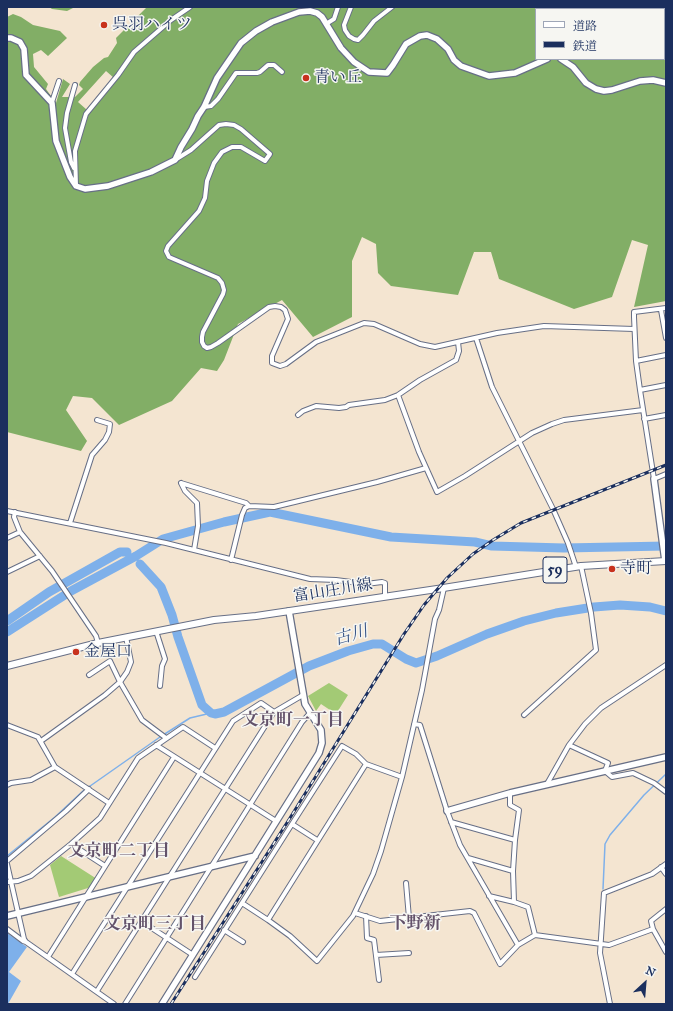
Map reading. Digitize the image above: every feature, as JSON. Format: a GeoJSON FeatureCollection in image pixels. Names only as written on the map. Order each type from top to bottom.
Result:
{"type":"FeatureCollection","features":[{"type":"Feature","properties":{"kind":"main road","name":"富山庄川線"},"geometry":{"type":"LineString","coordinates":[[7,666],[98,643],[214,620],[444,588],[579,566],[666,561]]}},
{"type":"Feature","properties":{"kind":"street"},"geometry":{"type":"LineString","coordinates":[[76,186],[75,151],[86,114],[118,75],[134,52],[171,20],[190,7]]}},
{"type":"Feature","properties":{"kind":"street"},"geometry":{"type":"LineString","coordinates":[[326,24],[334,19],[338,7]]}},
{"type":"Feature","properties":{"kind":"street"},"geometry":{"type":"LineString","coordinates":[[351,7],[344,25],[345,30],[349,36],[358,40],[374,21],[392,7]]}},
{"type":"Feature","properties":{"kind":"street"},"geometry":{"type":"LineString","coordinates":[[175,160],[204,107],[217,78],[242,43],[256,31],[272,22],[299,12],[310,11],[317,13],[322,17],[341,48],[354,62],[369,72],[387,73],[406,44],[420,36],[426,35],[437,38],[461,66],[489,76],[515,73],[545,60]]}},
{"type":"Feature","properties":{"kind":"street"},"geometry":{"type":"LineString","coordinates":[[7,38],[20,42],[24,49],[26,75],[52,102]]}},
{"type":"Feature","properties":{"kind":"street"},"geometry":{"type":"LineString","coordinates":[[562,60],[573,67],[586,83],[596,90],[612,90],[640,81],[653,80],[666,83]]}},
{"type":"Feature","properties":{"kind":"street"},"geometry":{"type":"LineString","coordinates":[[204,107],[211,106],[218,99],[236,73],[257,73],[268,65],[274,65],[282,72]]}},
{"type":"Feature","properties":{"kind":"street"},"geometry":{"type":"LineString","coordinates":[[58,81],[52,102],[56,141],[70,177],[76,186],[85,189],[108,186],[151,172],[191,150],[219,125],[234,125],[241,129],[270,154],[265,161],[241,147],[232,147],[222,152],[214,163],[206,181],[204,198],[199,211],[168,246],[166,251],[169,257],[218,278],[222,283],[224,290],[223,294],[204,332],[202,342],[204,346],[211,347],[269,307],[275,306],[281,307],[285,310],[288,319],[272,356],[272,363],[280,366],[286,364],[316,342],[364,323],[374,324],[427,347],[435,347],[544,326],[634,329]]}},
{"type":"Feature","properties":{"kind":"street"},"geometry":{"type":"LineString","coordinates":[[75,85],[67,112],[66,128],[71,162],[75,172]]}},
{"type":"Feature","properties":{"kind":"street"},"geometry":{"type":"LineString","coordinates":[[666,308],[661,310],[634,312],[636,361],[666,561]]}},
{"type":"Feature","properties":{"kind":"street"},"geometry":{"type":"LineString","coordinates":[[661,310],[666,338]]}},
{"type":"Feature","properties":{"kind":"street"},"geometry":{"type":"LineString","coordinates":[[476,338],[492,387],[520,441],[572,554],[579,566],[589,603],[596,650],[524,715]]}},
{"type":"Feature","properties":{"kind":"street"},"geometry":{"type":"LineString","coordinates":[[298,415],[303,411],[316,406],[339,408],[349,405],[385,400],[398,395],[420,380],[456,360],[459,351],[458,342]]}},
{"type":"Feature","properties":{"kind":"street"},"geometry":{"type":"LineString","coordinates":[[636,361],[666,355]]}},
{"type":"Feature","properties":{"kind":"street"},"geometry":{"type":"LineString","coordinates":[[640,390],[666,385]]}},
{"type":"Feature","properties":{"kind":"street"},"geometry":{"type":"LineString","coordinates":[[398,395],[419,452],[437,492],[532,433],[564,420],[643,410]]}},
{"type":"Feature","properties":{"kind":"street"},"geometry":{"type":"LineString","coordinates":[[644,419],[666,415]]}},
{"type":"Feature","properties":{"kind":"street"},"geometry":{"type":"LineString","coordinates":[[70,523],[92,455],[110,432],[110,424],[97,420]]}},
{"type":"Feature","properties":{"kind":"street"},"geometry":{"type":"LineString","coordinates":[[194,550],[198,526],[197,503],[185,490],[181,483],[246,503],[249,506],[274,507],[377,482],[426,468]]}},
{"type":"Feature","properties":{"kind":"street"},"geometry":{"type":"LineString","coordinates":[[654,479],[666,474]]}},
{"type":"Feature","properties":{"kind":"street"},"geometry":{"type":"LineString","coordinates":[[231,560],[242,515],[245,508],[249,506]]}},
{"type":"Feature","properties":{"kind":"street"},"geometry":{"type":"LineString","coordinates":[[7,511],[154,540],[310,579],[336,580],[366,584],[382,582],[385,583],[385,596]]}},
{"type":"Feature","properties":{"kind":"street"},"geometry":{"type":"LineString","coordinates":[[15,512],[14,517],[20,532],[52,571],[96,636],[98,643]]}},
{"type":"Feature","properties":{"kind":"street"},"geometry":{"type":"LineString","coordinates":[[7,538],[20,532]]}},
{"type":"Feature","properties":{"kind":"street"},"geometry":{"type":"LineString","coordinates":[[7,572],[40,556]]}},
{"type":"Feature","properties":{"kind":"street"},"geometry":{"type":"LineString","coordinates":[[242,903],[290,936],[317,961],[355,913],[381,851],[402,777],[435,619],[439,610],[444,588]]}},
{"type":"Feature","properties":{"kind":"street"},"geometry":{"type":"LineString","coordinates":[[162,1004],[319,753],[322,743],[321,730],[305,704],[289,610]]}},
{"type":"Feature","properties":{"kind":"street"},"geometry":{"type":"LineString","coordinates":[[156,631],[165,660],[162,666],[160,686]]}},
{"type":"Feature","properties":{"kind":"street"},"geometry":{"type":"LineString","coordinates":[[41,741],[105,695],[120,682],[130,662],[126,637]]}},
{"type":"Feature","properties":{"kind":"street"},"geometry":{"type":"LineString","coordinates":[[89,675],[110,661],[120,682],[142,720],[166,738]]}},
{"type":"Feature","properties":{"kind":"street"},"geometry":{"type":"LineString","coordinates":[[547,784],[569,745],[585,724],[601,708],[666,665]]}},
{"type":"Feature","properties":{"kind":"street"},"geometry":{"type":"LineString","coordinates":[[97,991],[274,712],[304,695]]}},
{"type":"Feature","properties":{"kind":"street"},"geometry":{"type":"LineString","coordinates":[[72,974],[232,721],[261,703],[274,712]]}},
{"type":"Feature","properties":{"kind":"street"},"geometry":{"type":"LineString","coordinates":[[125,1004],[302,722],[310,714]]}},
{"type":"Feature","properties":{"kind":"street"},"geometry":{"type":"LineString","coordinates":[[414,724],[420,725],[447,811],[460,845],[518,945]]}},
{"type":"Feature","properties":{"kind":"street"},"geometry":{"type":"LineString","coordinates":[[7,725],[38,737],[55,767],[109,803]]}},
{"type":"Feature","properties":{"kind":"street"},"geometry":{"type":"LineString","coordinates":[[9,881],[18,881],[31,876],[71,844],[100,818],[138,758],[183,727],[215,748]]}},
{"type":"Feature","properties":{"kind":"street"},"geometry":{"type":"LineString","coordinates":[[156,745],[276,821]]}},
{"type":"Feature","properties":{"kind":"street"},"geometry":{"type":"LineString","coordinates":[[569,745],[608,763],[606,771]]}},
{"type":"Feature","properties":{"kind":"street"},"geometry":{"type":"LineString","coordinates":[[195,977],[342,746],[356,754],[366,764],[402,777]]}},
{"type":"Feature","properties":{"kind":"street"},"geometry":{"type":"LineString","coordinates":[[48,957],[174,757]]}},
{"type":"Feature","properties":{"kind":"street"},"geometry":{"type":"LineString","coordinates":[[447,811],[510,793],[666,757]]}},
{"type":"Feature","properties":{"kind":"street"},"geometry":{"type":"LineString","coordinates":[[268,920],[366,764]]}},
{"type":"Feature","properties":{"kind":"street"},"geometry":{"type":"LineString","coordinates":[[7,785],[31,780],[55,767]]}},
{"type":"Feature","properties":{"kind":"street"},"geometry":{"type":"LineString","coordinates":[[606,771],[612,777],[633,773],[660,786],[666,792]]}},
{"type":"Feature","properties":{"kind":"street"},"geometry":{"type":"LineString","coordinates":[[26,942],[9,881],[7,862],[66,812],[89,789]]}},
{"type":"Feature","properties":{"kind":"street"},"geometry":{"type":"LineString","coordinates":[[510,793],[510,805],[519,810],[513,871],[514,902]]}},
{"type":"Feature","properties":{"kind":"street"},"geometry":{"type":"LineString","coordinates":[[451,822],[515,840]]}},
{"type":"Feature","properties":{"kind":"street"},"geometry":{"type":"LineString","coordinates":[[292,824],[317,840]]}},
{"type":"Feature","properties":{"kind":"street"},"geometry":{"type":"LineString","coordinates":[[71,844],[105,866]]}},
{"type":"Feature","properties":{"kind":"street"},"geometry":{"type":"LineString","coordinates":[[7,916],[254,856]]}},
{"type":"Feature","properties":{"kind":"street"},"geometry":{"type":"LineString","coordinates":[[468,858],[513,871]]}},
{"type":"Feature","properties":{"kind":"street"},"geometry":{"type":"LineString","coordinates":[[610,1004],[600,953],[604,893],[652,874],[666,864]]}},
{"type":"Feature","properties":{"kind":"street"},"geometry":{"type":"LineString","coordinates":[[661,867],[666,874]]}},
{"type":"Feature","properties":{"kind":"street"},"geometry":{"type":"LineString","coordinates":[[406,883],[409,918]]}},
{"type":"Feature","properties":{"kind":"street"},"geometry":{"type":"LineString","coordinates":[[489,896],[528,907],[535,935]]}},
{"type":"Feature","properties":{"kind":"street"},"geometry":{"type":"LineString","coordinates":[[666,909],[651,921],[653,929],[666,952]]}},
{"type":"Feature","properties":{"kind":"street"},"geometry":{"type":"LineString","coordinates":[[355,913],[380,921],[470,911],[474,913],[500,964],[518,945],[535,935],[609,945],[653,929]]}},
{"type":"Feature","properties":{"kind":"street"},"geometry":{"type":"LineString","coordinates":[[366,916],[367,938],[374,940],[379,980]]}},
{"type":"Feature","properties":{"kind":"street"},"geometry":{"type":"LineString","coordinates":[[141,921],[193,954]]}},
{"type":"Feature","properties":{"kind":"street"},"geometry":{"type":"LineString","coordinates":[[7,929],[22,941],[26,942],[48,957],[114,1004]]}},
{"type":"Feature","properties":{"kind":"street"},"geometry":{"type":"LineString","coordinates":[[224,930],[243,942]]}},
{"type":"Feature","properties":{"kind":"street"},"geometry":{"type":"LineString","coordinates":[[376,955],[409,953]]}},
{"type":"Feature","properties":{"kind":"green space"},"geometry":{"type":"Polygon","coordinates":[[[49,7],[75,7],[67,11],[52,9],[49,7]]]}},
{"type":"Feature","properties":{"kind":"green space"},"geometry":{"type":"Polygon","coordinates":[[[147,7],[666,7],[666,301],[634,307],[648,245],[632,240],[612,297],[574,309],[499,279],[491,252],[474,252],[458,295],[391,286],[378,273],[376,244],[362,237],[352,261],[352,317],[313,337],[282,300],[238,324],[224,360],[217,371],[201,368],[172,401],[119,425],[92,398],[73,396],[66,410],[87,441],[81,451],[7,432],[7,17],[13,14],[21,17],[33,25],[60,31],[67,38],[48,56],[41,50],[33,54],[34,67],[48,84],[46,89],[56,103],[63,79],[70,84],[62,97],[75,97],[83,89],[79,85],[80,82],[93,67],[104,58],[108,57],[117,43],[116,38],[147,7]],[[106,71],[78,102],[87,110],[114,78],[106,71]]]}},
{"type":"Feature","properties":{"kind":"green space"},"geometry":{"type":"Polygon","coordinates":[[[329,683],[348,695],[336,714],[321,704],[316,711],[308,696],[329,683]]]}},
{"type":"Feature","properties":{"kind":"green space"},"geometry":{"type":"Polygon","coordinates":[[[61,856],[97,879],[88,888],[59,897],[50,865],[61,856]]]}},
{"type":"Feature","properties":{"kind":"water"},"geometry":{"type":"Polygon","coordinates":[[[7,933],[27,947],[9,972],[21,981],[8,1004],[7,933]]]}},
{"type":"Feature","properties":{"kind":"waterway"},"geometry":{"type":"LineString","coordinates":[[7,632],[71,591],[136,556],[163,539],[224,522],[270,512],[391,537],[475,542],[492,546],[564,548],[666,546]]}},
{"type":"Feature","properties":{"kind":"waterway","name":"古川"},"geometry":{"type":"LineString","coordinates":[[7,621],[49,592],[120,552],[127,552]]}},
{"type":"Feature","properties":{"kind":"waterway","name":"古川"},"geometry":{"type":"LineString","coordinates":[[140,564],[161,587],[172,615],[178,637],[202,705],[211,713],[215,714],[224,712],[309,666],[348,651],[373,644],[382,644],[406,659],[416,663],[437,656],[487,634],[524,621],[556,613],[594,607],[620,605],[650,607],[666,611]]}},
{"type":"Feature","properties":{"kind":"waterway"},"geometry":{"type":"LineString","coordinates":[[7,856],[55,817],[83,791],[160,737],[190,718],[211,713]]}},
{"type":"Feature","properties":{"kind":"waterway"},"geometry":{"type":"LineString","coordinates":[[603,889],[605,844],[610,835],[644,795],[666,774]]}},
{"type":"Feature","properties":{"kind":"railway"},"geometry":{"type":"LineString","coordinates":[[171,1004],[290,818],[404,634],[424,605],[447,578],[473,554],[521,523],[666,465]]}},
{"type":"Feature","properties":{"kind":"place","name":"呉羽ハイツ"},"geometry":{"type":"Point","coordinates":[104,25]}},
{"type":"Feature","properties":{"kind":"place","name":"青い丘"},"geometry":{"type":"Point","coordinates":[306,78]}},
{"type":"Feature","properties":{"kind":"place","name":"寺町"},"geometry":{"type":"Point","coordinates":[612,569]}},
{"type":"Feature","properties":{"kind":"place","name":"金屋口"},"geometry":{"type":"Point","coordinates":[76,652]}},
{"type":"Feature","properties":{"kind":"district","name":"文京町一丁目"},"geometry":{"type":"Point","coordinates":[293,721]}},
{"type":"Feature","properties":{"kind":"district","name":"文京町二丁目"},"geometry":{"type":"Point","coordinates":[119,852]}},
{"type":"Feature","properties":{"kind":"district","name":"下野新"},"geometry":{"type":"Point","coordinates":[415,924]}},
{"type":"Feature","properties":{"kind":"district","name":"文京町三丁目"},"geometry":{"type":"Point","coordinates":[155,925]}}]}
